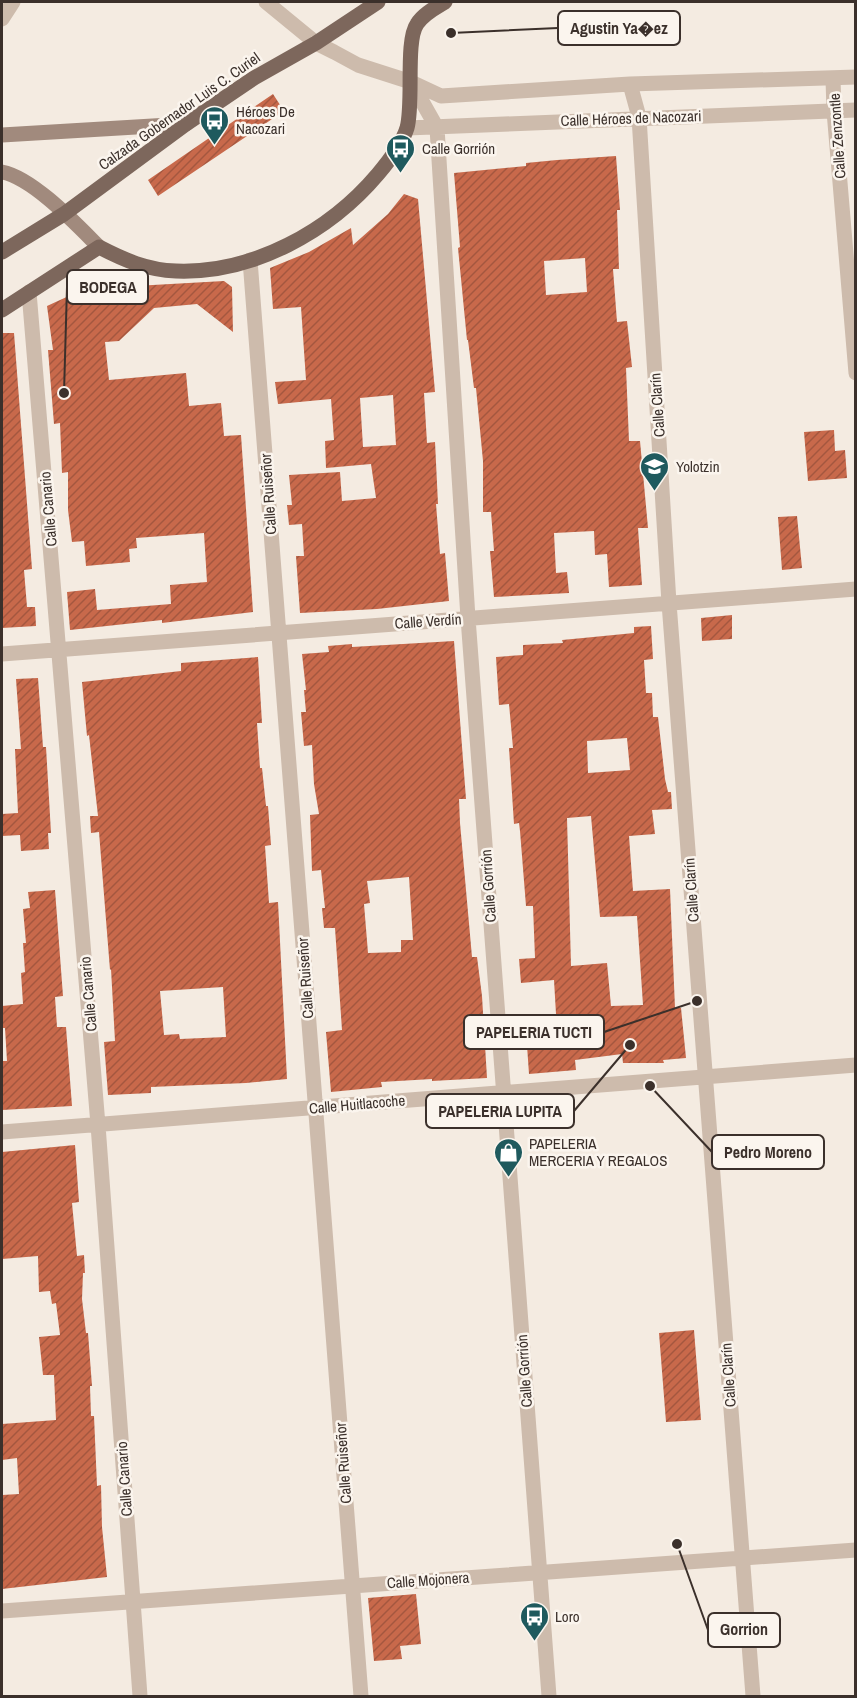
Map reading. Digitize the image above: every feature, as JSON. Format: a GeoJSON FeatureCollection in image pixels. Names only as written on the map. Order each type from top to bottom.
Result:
{"type":"FeatureCollection","features":[{"type":"Feature","properties":{"kind":"main road","name":"Calzada Gobernador Luis C. Curiel"},"geometry":{"type":"LineString","coordinates":[[2,252],[64,214],[186,124],[254,78],[316,43],[378,2]]}},
{"type":"Feature","properties":{"kind":"main road"},"geometry":{"type":"LineString","coordinates":[[2,172],[16,176],[31,185],[99,247],[146,268],[176,271],[205,270],[250,261],[308,234],[338,214],[365,189],[390,159],[407,128],[414,29],[426,14],[445,2]]}},
{"type":"Feature","properties":{"kind":"main road"},"geometry":{"type":"LineString","coordinates":[[2,135],[186,124]]}},
{"type":"Feature","properties":{"kind":"main road"},"geometry":{"type":"LineString","coordinates":[[2,310],[99,247]]}},
{"type":"Feature","properties":{"kind":"street"},"geometry":{"type":"LineString","coordinates":[[2,19],[13,2]]}},
{"type":"Feature","properties":{"kind":"street"},"geometry":{"type":"LineString","coordinates":[[266,2],[316,43],[358,65],[411,82],[441,96],[630,84],[855,77]]}},
{"type":"Feature","properties":{"kind":"street","name":"Calle Zenzontle"},"geometry":{"type":"LineString","coordinates":[[833,79],[855,373]]}},
{"type":"Feature","properties":{"kind":"street","name":"Calle Gorrión"},"geometry":{"type":"LineString","coordinates":[[411,82],[437,128],[468,618],[549,1696]]}},
{"type":"Feature","properties":{"kind":"street","name":"Calle Clarín"},"geometry":{"type":"LineString","coordinates":[[630,84],[639,117],[669,603],[753,1696]]}},
{"type":"Feature","properties":{"kind":"street","name":"Calle Héroes de Nacozari"},"geometry":{"type":"LineString","coordinates":[[407,128],[855,110]]}},
{"type":"Feature","properties":{"kind":"street","name":"Calle Ruiseñor"},"geometry":{"type":"LineString","coordinates":[[250,261],[361,1696]]}},
{"type":"Feature","properties":{"kind":"street","name":"Calle Canario"},"geometry":{"type":"LineString","coordinates":[[29,292],[98,1125],[140,1696]]}},
{"type":"Feature","properties":{"kind":"street","name":"Calle Verdín"},"geometry":{"type":"LineString","coordinates":[[2,654],[855,589]]}},
{"type":"Feature","properties":{"kind":"street","name":"Calle Huitlacoche"},"geometry":{"type":"LineString","coordinates":[[2,1132],[855,1065]]}},
{"type":"Feature","properties":{"kind":"street","name":"Calle Mojonera"},"geometry":{"type":"LineString","coordinates":[[2,1611],[855,1550]]}},
{"type":"Feature","properties":{"kind":"building","name":"Héroes De Nacozari"},"geometry":{"type":"Polygon","coordinates":[[[273,94],[284,111],[158,196],[148,180],[273,94]]]}},
{"type":"Feature","properties":{"kind":"building"},"geometry":{"type":"Polygon","coordinates":[[[616,156],[620,210],[617,210],[619,269],[613,269],[617,322],[627,321],[632,367],[626,368],[629,441],[640,441],[648,528],[638,528],[642,585],[609,587],[607,554],[595,555],[594,531],[554,533],[556,573],[567,572],[569,593],[494,597],[490,551],[494,551],[491,512],[483,512],[483,461],[476,388],[474,388],[467,340],[458,248],[460,247],[454,173],[526,166],[526,163],[616,156]],[[585,258],[544,261],[546,295],[587,292],[585,258]]]}},
{"type":"Feature","properties":{"kind":"building"},"geometry":{"type":"Polygon","coordinates":[[[404,194],[418,199],[435,392],[424,393],[427,443],[435,442],[440,554],[445,553],[449,601],[377,609],[300,613],[296,556],[304,556],[302,524],[289,525],[287,505],[292,505],[289,475],[340,472],[342,501],[376,498],[371,464],[326,468],[325,441],[334,440],[331,399],[278,404],[275,382],[306,380],[301,307],[273,309],[270,268],[309,252],[351,228],[353,245],[388,214],[404,194]],[[393,395],[360,398],[363,447],[396,445],[393,395]]]}},
{"type":"Feature","properties":{"kind":"building"},"geometry":{"type":"Polygon","coordinates":[[[108,278],[108,284],[134,281],[135,286],[224,281],[232,287],[233,332],[197,304],[154,308],[119,341],[105,342],[109,380],[186,373],[189,406],[221,403],[224,436],[241,435],[253,612],[162,623],[162,620],[70,630],[67,592],[95,589],[97,610],[171,604],[170,585],[207,582],[204,533],[136,538],[137,548],[129,549],[130,562],[86,566],[84,541],[72,542],[68,510],[68,472],[62,473],[60,423],[54,424],[48,350],[53,350],[47,306],[108,278]]]}},
{"type":"Feature","properties":{"kind":"building"},"geometry":{"type":"Polygon","coordinates":[[[2,333],[14,333],[32,569],[24,570],[27,607],[35,607],[36,626],[2,628],[2,333]]]}},
{"type":"Feature","properties":{"kind":"building"},"geometry":{"type":"Polygon","coordinates":[[[834,430],[835,451],[845,450],[847,478],[808,481],[804,432],[834,430]]]}},
{"type":"Feature","properties":{"kind":"building"},"geometry":{"type":"Polygon","coordinates":[[[797,516],[802,568],[782,570],[778,517],[797,516]]]}},
{"type":"Feature","properties":{"kind":"building"},"geometry":{"type":"Polygon","coordinates":[[[732,615],[732,639],[702,641],[701,618],[732,615]]]}},
{"type":"Feature","properties":{"kind":"building"},"geometry":{"type":"Polygon","coordinates":[[[651,626],[653,659],[644,660],[646,693],[652,693],[653,717],[658,717],[665,779],[668,792],[671,792],[672,809],[652,810],[655,834],[629,836],[633,891],[670,889],[675,1008],[681,1008],[686,1058],[663,1060],[664,1063],[623,1063],[622,1054],[575,1060],[576,1070],[529,1074],[525,1017],[556,1014],[554,980],[521,983],[519,959],[535,958],[533,906],[526,906],[519,823],[514,824],[509,748],[513,748],[509,704],[499,705],[496,657],[523,655],[523,645],[563,643],[562,640],[634,633],[634,627],[651,626]],[[627,738],[587,741],[588,773],[630,770],[627,738]],[[591,816],[567,818],[571,966],[607,963],[611,1006],[643,1005],[637,916],[600,917],[591,816]]]}},
{"type":"Feature","properties":{"kind":"building"},"geometry":{"type":"Polygon","coordinates":[[[454,641],[466,799],[459,799],[460,823],[472,957],[477,957],[482,996],[487,1078],[381,1082],[382,1087],[331,1092],[326,1032],[342,1030],[335,928],[324,928],[322,908],[325,908],[321,870],[312,871],[310,815],[319,814],[314,784],[312,745],[304,746],[301,712],[306,712],[304,690],[306,690],[302,654],[329,652],[328,646],[352,644],[352,647],[454,641]],[[409,877],[367,881],[370,903],[364,904],[368,953],[401,952],[401,940],[413,940],[409,877]]]}},
{"type":"Feature","properties":{"kind":"building"},"geometry":{"type":"Polygon","coordinates":[[[258,657],[262,723],[257,723],[260,768],[262,768],[266,806],[268,806],[271,845],[265,846],[269,903],[278,902],[287,1079],[151,1087],[151,1093],[108,1095],[104,1042],[115,1041],[111,969],[99,832],[91,833],[90,816],[98,816],[82,682],[181,671],[181,663],[258,657]],[[223,987],[160,991],[164,1035],[179,1034],[180,1039],[226,1037],[223,987]]]}},
{"type":"Feature","properties":{"kind":"building"},"geometry":{"type":"Polygon","coordinates":[[[38,678],[43,747],[46,747],[51,833],[48,833],[49,849],[21,851],[20,835],[2,836],[2,814],[18,813],[15,749],[21,749],[16,679],[38,678]]]}},
{"type":"Feature","properties":{"kind":"building"},"geometry":{"type":"Polygon","coordinates":[[[55,890],[63,996],[55,997],[57,1027],[66,1027],[72,1106],[2,1110],[2,1061],[7,1061],[5,1028],[2,1028],[2,1006],[23,1004],[21,973],[25,972],[23,943],[26,943],[23,909],[30,908],[28,892],[55,890]]]}},
{"type":"Feature","properties":{"kind":"building"},"geometry":{"type":"Polygon","coordinates":[[[75,1145],[79,1202],[72,1203],[77,1256],[84,1255],[85,1273],[83,1273],[82,1299],[86,1333],[88,1333],[92,1386],[90,1386],[91,1416],[94,1416],[97,1486],[101,1485],[107,1577],[2,1589],[2,1495],[19,1494],[17,1458],[2,1460],[2,1424],[56,1420],[54,1375],[43,1375],[39,1337],[60,1335],[56,1303],[52,1304],[50,1291],[39,1292],[38,1256],[2,1259],[2,1152],[75,1145]]]}},
{"type":"Feature","properties":{"kind":"building"},"geometry":{"type":"Polygon","coordinates":[[[694,1330],[701,1420],[666,1422],[659,1333],[694,1330]]]}},
{"type":"Feature","properties":{"kind":"building"},"geometry":{"type":"Polygon","coordinates":[[[416,1594],[421,1644],[400,1646],[402,1659],[374,1661],[368,1598],[416,1594]]]}},
{"type":"Feature","properties":{"kind":"place","name":"Agustin Ya�ez"},"geometry":{"type":"Point","coordinates":[451,33]}},
{"type":"Feature","properties":{"kind":"place","name":"Héroes De Nacozari"},"geometry":{"type":"Point","coordinates":[215,146]}},
{"type":"Feature","properties":{"kind":"place","name":"Calle Gorrión"},"geometry":{"type":"Point","coordinates":[401,174]}},
{"type":"Feature","properties":{"kind":"place","name":"BODEGA"},"geometry":{"type":"Point","coordinates":[64,393]}},
{"type":"Feature","properties":{"kind":"place","name":"Yolotzin"},"geometry":{"type":"Point","coordinates":[655,492]}},
{"type":"Feature","properties":{"kind":"place","name":"PAPELERIA TUCTI"},"geometry":{"type":"Point","coordinates":[697,1001]}},
{"type":"Feature","properties":{"kind":"place","name":"PAPELERIA LUPITA"},"geometry":{"type":"Point","coordinates":[630,1045]}},
{"type":"Feature","properties":{"kind":"place","name":"Pedro Moreno"},"geometry":{"type":"Point","coordinates":[650,1086]}},
{"type":"Feature","properties":{"kind":"place","name":"PAPELERIA MERCERIA Y REGALOS"},"geometry":{"type":"Point","coordinates":[508,1178]}},
{"type":"Feature","properties":{"kind":"place","name":"Gorrion"},"geometry":{"type":"Point","coordinates":[677,1544]}},
{"type":"Feature","properties":{"kind":"place","name":"Loro"},"geometry":{"type":"Point","coordinates":[534,1642]}}]}
